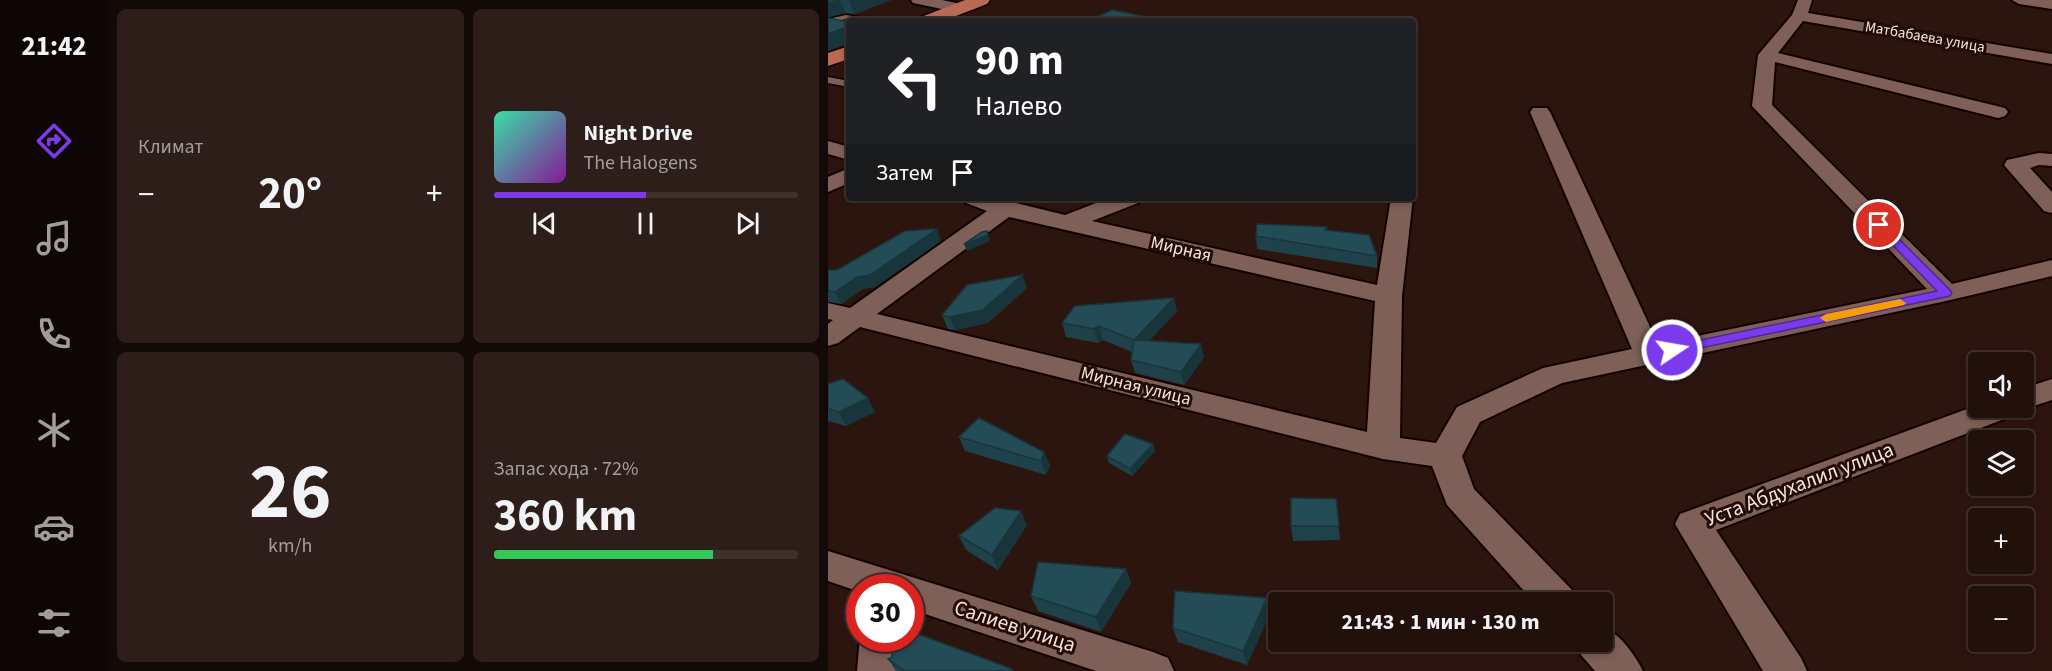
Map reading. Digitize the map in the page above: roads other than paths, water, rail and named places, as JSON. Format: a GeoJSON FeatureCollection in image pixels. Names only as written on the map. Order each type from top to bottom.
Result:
{"type":"FeatureCollection","features":[{"type":"Feature","properties":{"kind":"main road"},"geometry":{"type":"LineString","coordinates":[[935,18],[981,0]]}},
{"type":"Feature","properties":{"kind":"main road"},"geometry":{"type":"LineString","coordinates":[[828,60],[846,53]]}},
{"type":"Feature","properties":{"kind":"street"},"geometry":{"type":"LineString","coordinates":[[918,0],[961,8]]}},
{"type":"Feature","properties":{"kind":"street"},"geometry":{"type":"LineString","coordinates":[[2019,0],[2052,4]]}},
{"type":"Feature","properties":{"kind":"street"},"geometry":{"type":"LineString","coordinates":[[1802,8],[1767,56],[1762,106],[1946,293]]}},
{"type":"Feature","properties":{"kind":"street","name":"Матбабаева улица"},"geometry":{"type":"LineString","coordinates":[[1802,8],[2052,59]]}},
{"type":"Feature","properties":{"kind":"street"},"geometry":{"type":"LineString","coordinates":[[1767,56],[1998,112]]}},
{"type":"Feature","properties":{"kind":"street"},"geometry":{"type":"LineString","coordinates":[[1540,112],[1649,355]]}},
{"type":"Feature","properties":{"kind":"street"},"geometry":{"type":"LineString","coordinates":[[828,147],[846,153]]}},
{"type":"Feature","properties":{"kind":"street"},"geometry":{"type":"LineString","coordinates":[[2052,160],[2039,159],[2015,165],[2052,206]]}},
{"type":"Feature","properties":{"kind":"street"},"geometry":{"type":"LineString","coordinates":[[828,185],[846,176]]}},
{"type":"Feature","properties":{"kind":"street","name":"Мирная"},"geometry":{"type":"LineString","coordinates":[[982,201],[1005,209],[1389,296]]}},
{"type":"Feature","properties":{"kind":"street"},"geometry":{"type":"LineString","coordinates":[[1067,223],[1122,201]]}},
{"type":"Feature","properties":{"kind":"street"},"geometry":{"type":"LineString","coordinates":[[1383,447],[1389,296],[1402,201]]}},
{"type":"Feature","properties":{"kind":"street"},"geometry":{"type":"LineString","coordinates":[[828,337],[841,314],[1005,209]]}},
{"type":"Feature","properties":{"kind":"street"},"geometry":{"type":"LineString","coordinates":[[1549,592],[1459,496],[1445,456],[1468,415],[1554,375],[1946,293],[2052,268]]}},
{"type":"Feature","properties":{"kind":"street","name":"Мирная улица"},"geometry":{"type":"LineString","coordinates":[[841,314],[1383,447],[1445,456]]}},
{"type":"Feature","properties":{"kind":"street"},"geometry":{"type":"LineString","coordinates":[[2034,395],[2052,388]]}},
{"type":"Feature","properties":{"kind":"street","name":"Уста Абдухалил улица"},"geometry":{"type":"LineString","coordinates":[[1786,671],[1693,524],[1974,418]]}},
{"type":"Feature","properties":{"kind":"street","name":"Салиев улица"},"geometry":{"type":"LineString","coordinates":[[828,566],[852,574]]}},
{"type":"Feature","properties":{"kind":"street","name":"Салиев улица"},"geometry":{"type":"LineString","coordinates":[[924,598],[1153,671]]}},
{"type":"Feature","properties":{"kind":"street"},"geometry":{"type":"LineString","coordinates":[[878,671],[879,652]]}},
{"type":"Feature","properties":{"kind":"street"},"geometry":{"type":"LineString","coordinates":[[1604,652],[1622,671]]}},
{"type":"Feature","properties":{"kind":"lane"},"geometry":{"type":"LineString","coordinates":[[828,21],[851,18]]}},
{"type":"Feature","properties":{"kind":"lane"},"geometry":{"type":"LineString","coordinates":[[828,80],[846,83]]}}]}
